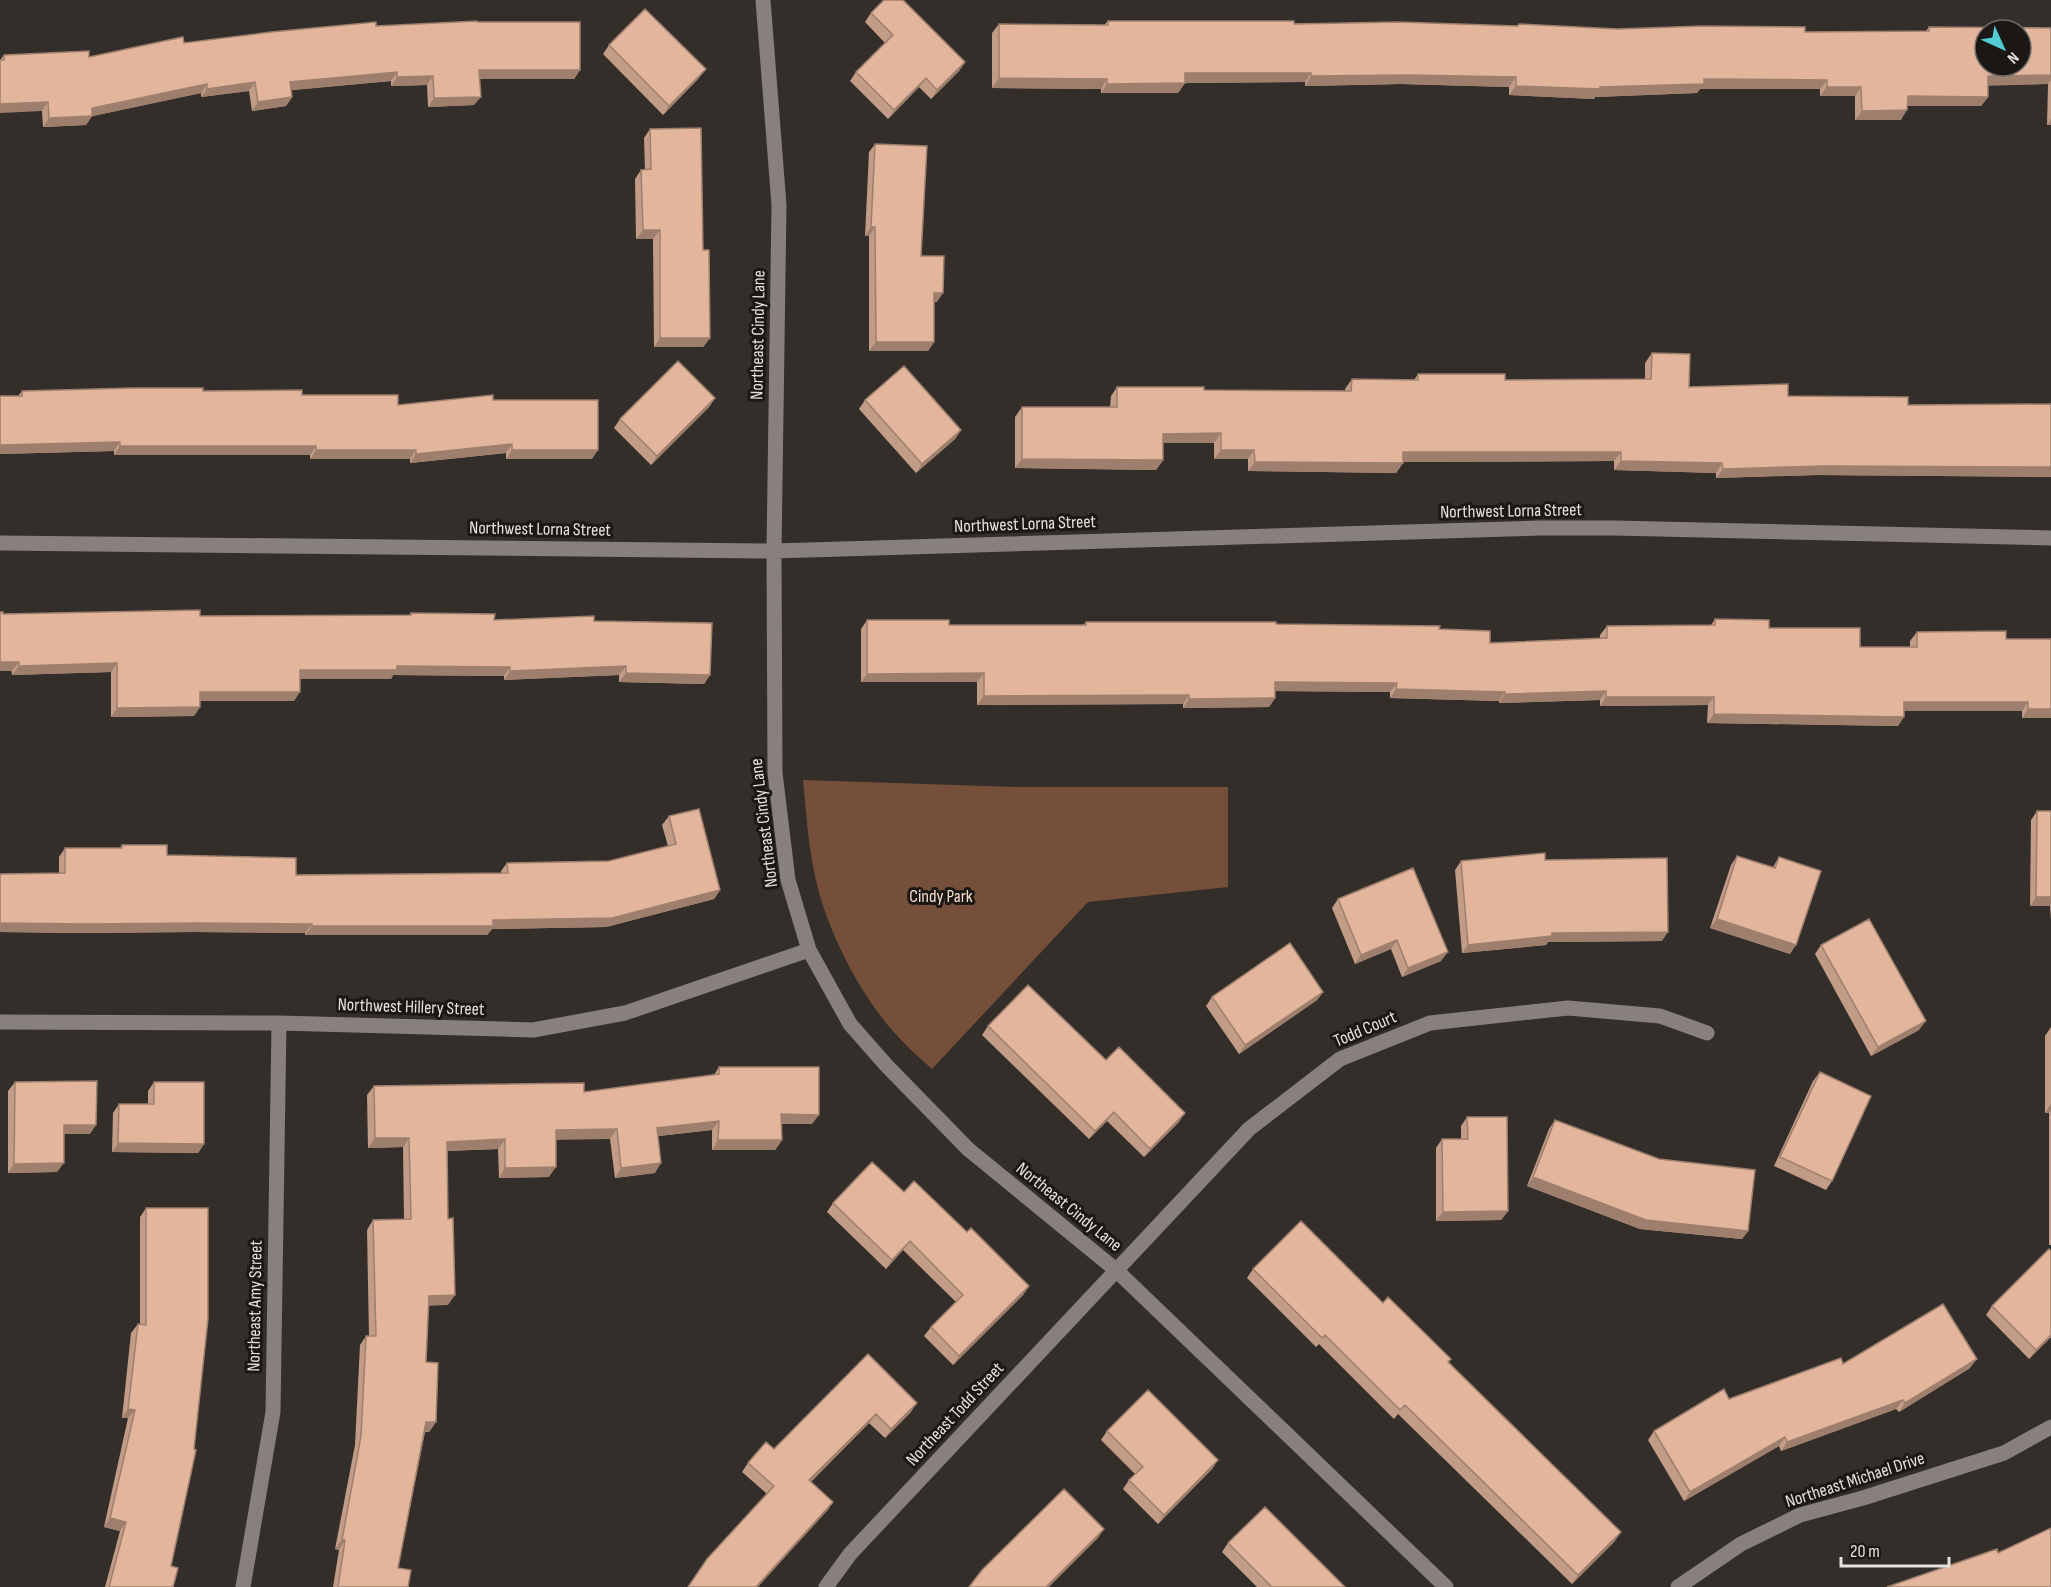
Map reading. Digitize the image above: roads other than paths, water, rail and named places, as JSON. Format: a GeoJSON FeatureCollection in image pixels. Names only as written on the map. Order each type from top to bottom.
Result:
{"type":"FeatureCollection","features":[{"type":"Feature","properties":{"kind":"street","name":"Northeast Cindy Lane"},"geometry":{"type":"LineString","coordinates":[[763,0],[779,205],[774,551],[776,773],[788,880],[809,950],[850,1024],[886,1065],[968,1149],[1116,1270],[1446,1587]]}},
{"type":"Feature","properties":{"kind":"street","name":"Northwest Lorna Street"},"geometry":{"type":"LineString","coordinates":[[0,543],[774,551],[1541,528],[2051,538]]}},
{"type":"Feature","properties":{"kind":"street","name":"Northwest Hillery Street"},"geometry":{"type":"LineString","coordinates":[[0,1022],[279,1023],[533,1030],[625,1013],[809,950]]}},
{"type":"Feature","properties":{"kind":"street","name":"Todd Court"},"geometry":{"type":"LineString","coordinates":[[1116,1270],[1249,1129],[1340,1059],[1430,1023],[1568,1008],[1660,1016],[1707,1033]]}},
{"type":"Feature","properties":{"kind":"street","name":"Northeast Amy Street"},"geometry":{"type":"LineString","coordinates":[[243,1587],[273,1412],[279,1023]]}},
{"type":"Feature","properties":{"kind":"street","name":"Northeast Todd Street"},"geometry":{"type":"LineString","coordinates":[[826,1587],[858,1545],[1116,1270]]}},
{"type":"Feature","properties":{"kind":"street","name":"Northeast Michael Drive"},"geometry":{"type":"LineString","coordinates":[[1678,1587],[1741,1544],[1800,1515],[1863,1498],[2004,1453],[2051,1427]]}},
{"type":"Feature","properties":{"kind":"park label","name":"Cindy Park"},"geometry":{"type":"Point","coordinates":[941,896]}}]}
